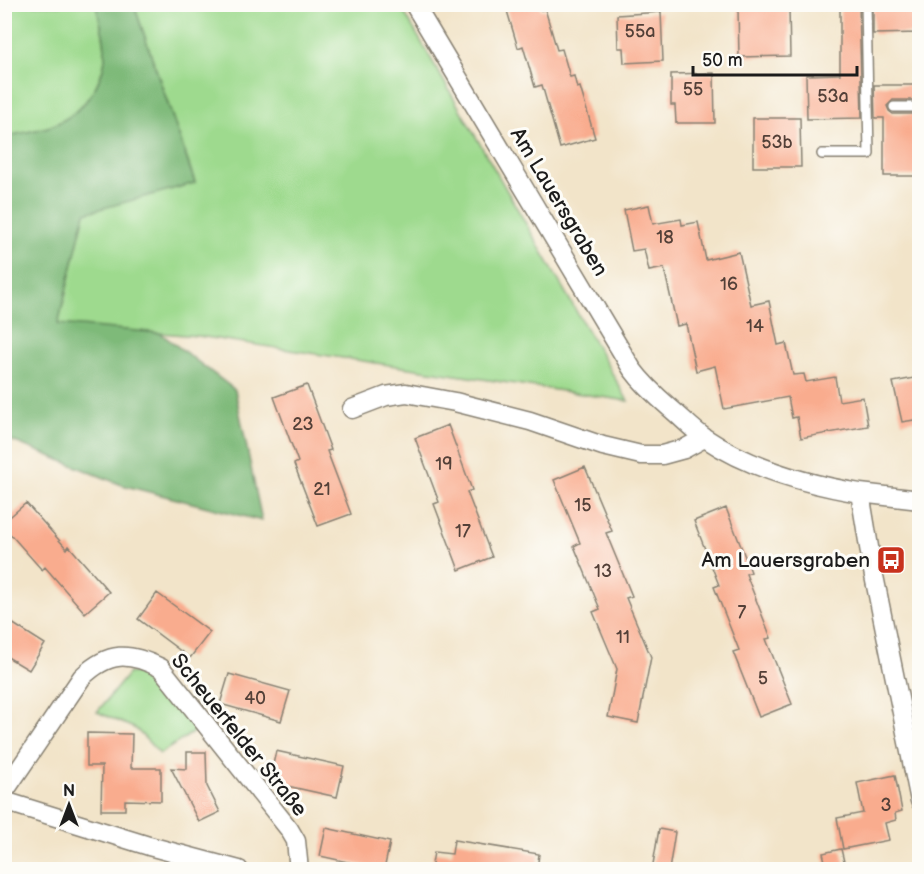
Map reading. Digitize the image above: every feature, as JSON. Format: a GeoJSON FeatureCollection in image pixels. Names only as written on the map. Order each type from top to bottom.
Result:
{"type":"FeatureCollection","features":[{"type":"Feature","properties":{"kind":"street","name":"Am Lauersgraben"},"geometry":{"type":"LineString","coordinates":[[414,4],[643,384],[704,438],[741,458],[782,475],[824,487],[920,500]]}},
{"type":"Feature","properties":{"kind":"street"},"geometry":{"type":"LineString","coordinates":[[352,409],[386,396],[405,393],[455,402],[530,421],[603,446],[641,455],[662,455],[684,449],[704,438]]}},
{"type":"Feature","properties":{"kind":"street"},"geometry":{"type":"LineString","coordinates":[[860,493],[873,572],[920,801]]}},
{"type":"Feature","properties":{"kind":"street","name":"Scheuerfelder Straße"},"geometry":{"type":"LineString","coordinates":[[4,792],[82,677],[106,659],[123,655],[142,659],[161,668],[289,829],[296,841],[299,870]]}},
{"type":"Feature","properties":{"kind":"street"},"geometry":{"type":"LineString","coordinates":[[4,801],[149,846],[239,870]]}},
{"type":"Feature","properties":{"kind":"lane"},"geometry":{"type":"LineString","coordinates":[[822,154],[869,154],[866,4]]}},
{"type":"Feature","properties":{"kind":"lane"},"geometry":{"type":"LineString","coordinates":[[894,107],[920,107]]}},
{"type":"Feature","properties":{"kind":"green space"},"geometry":{"type":"Polygon","coordinates":[[[4,5],[96,5],[105,50],[104,65],[97,85],[78,110],[51,126],[5,137],[4,5]]]}},
{"type":"Feature","properties":{"kind":"green space"},"geometry":{"type":"Polygon","coordinates":[[[96,5],[134,5],[195,183],[85,213],[58,324],[160,333],[235,390],[262,521],[122,485],[5,438],[5,137],[61,122],[78,110],[91,94],[101,75],[105,58],[103,35],[96,5]]]}},
{"type":"Feature","properties":{"kind":"green space"},"geometry":{"type":"Polygon","coordinates":[[[134,5],[400,5],[628,401],[198,336],[58,325],[85,212],[195,182],[134,5]]]}},
{"type":"Feature","properties":{"kind":"green space"},"geometry":{"type":"Polygon","coordinates":[[[129,673],[149,673],[198,729],[160,754],[136,729],[97,712],[129,673]]]}},
{"type":"Feature","properties":{"kind":"building"},"geometry":{"type":"Polygon","coordinates":[[[505,4],[539,4],[541,10],[545,9],[557,50],[562,49],[570,77],[574,76],[577,88],[580,87],[595,138],[560,148],[542,85],[535,87],[523,46],[518,48],[505,4]]]}},
{"type":"Feature","properties":{"kind":"building"},"geometry":{"type":"Polygon","coordinates":[[[920,4],[920,33],[873,34],[873,5],[920,4]]]}},
{"type":"Feature","properties":{"kind":"building"},"geometry":{"type":"Polygon","coordinates":[[[840,5],[859,5],[862,118],[807,119],[806,75],[840,74],[840,5]]]}},
{"type":"Feature","properties":{"kind":"building"},"geometry":{"type":"Polygon","coordinates":[[[738,8],[789,8],[790,56],[739,57],[738,8]]]}},
{"type":"Feature","properties":{"kind":"building"},"geometry":{"type":"Polygon","coordinates":[[[661,12],[663,61],[624,63],[623,48],[618,48],[617,15],[661,12]]]}},
{"type":"Feature","properties":{"kind":"building"},"geometry":{"type":"Polygon","coordinates":[[[714,73],[715,123],[676,123],[675,105],[671,105],[671,74],[714,73]]]}},
{"type":"Feature","properties":{"kind":"building"},"geometry":{"type":"Polygon","coordinates":[[[874,85],[920,85],[920,100],[893,100],[887,106],[893,114],[920,114],[920,176],[884,176],[884,118],[875,118],[874,85]]]}},
{"type":"Feature","properties":{"kind":"building"},"geometry":{"type":"Polygon","coordinates":[[[753,118],[800,118],[801,167],[753,167],[753,118]]]}},
{"type":"Feature","properties":{"kind":"building"},"geometry":{"type":"Polygon","coordinates":[[[649,205],[653,224],[681,219],[682,225],[698,222],[706,260],[739,252],[751,305],[769,301],[778,345],[786,343],[793,375],[804,374],[806,382],[835,377],[839,401],[863,397],[868,426],[801,438],[797,417],[792,418],[788,397],[724,409],[715,366],[696,371],[686,324],[677,326],[664,268],[649,271],[644,249],[632,251],[624,210],[649,205]]]}},
{"type":"Feature","properties":{"kind":"building"},"geometry":{"type":"Polygon","coordinates":[[[920,377],[920,419],[902,422],[893,382],[920,377]]]}},
{"type":"Feature","properties":{"kind":"building"},"geometry":{"type":"Polygon","coordinates":[[[307,385],[331,450],[327,451],[351,514],[318,526],[294,464],[298,462],[274,397],[307,385]]]}},
{"type":"Feature","properties":{"kind":"building"},"geometry":{"type":"Polygon","coordinates":[[[448,425],[472,490],[467,492],[492,557],[459,570],[434,504],[439,502],[415,438],[448,425]]]}},
{"type":"Feature","properties":{"kind":"building"},"geometry":{"type":"Polygon","coordinates":[[[585,467],[612,531],[606,533],[632,596],[626,598],[651,657],[638,723],[608,717],[617,669],[593,612],[600,609],[574,546],[580,543],[554,480],[585,467]]]}},
{"type":"Feature","properties":{"kind":"building"},"geometry":{"type":"Polygon","coordinates":[[[26,503],[67,549],[69,546],[109,592],[85,613],[45,567],[42,570],[4,527],[4,522],[26,503]]]}},
{"type":"Feature","properties":{"kind":"building"},"geometry":{"type":"Polygon","coordinates":[[[726,508],[751,572],[746,574],[771,638],[766,639],[792,704],[759,717],[733,652],[739,650],[714,587],[719,585],[694,521],[726,508]]]}},
{"type":"Feature","properties":{"kind":"building"},"geometry":{"type":"Polygon","coordinates":[[[157,593],[210,632],[190,658],[138,619],[157,593]]]}},
{"type":"Feature","properties":{"kind":"building"},"geometry":{"type":"Polygon","coordinates":[[[4,618],[45,644],[29,670],[4,655],[4,618]]]}},
{"type":"Feature","properties":{"kind":"building"},"geometry":{"type":"Polygon","coordinates":[[[229,674],[290,691],[281,721],[220,704],[229,674]]]}},
{"type":"Feature","properties":{"kind":"building"},"geometry":{"type":"Polygon","coordinates":[[[87,733],[132,734],[131,768],[161,768],[161,801],[125,800],[125,810],[101,810],[102,766],[87,766],[87,733]]]}},
{"type":"Feature","properties":{"kind":"building"},"geometry":{"type":"Polygon","coordinates":[[[276,751],[344,766],[337,797],[269,782],[276,751]]]}},
{"type":"Feature","properties":{"kind":"building"},"geometry":{"type":"Polygon","coordinates":[[[187,752],[206,752],[207,786],[220,812],[199,822],[171,768],[187,769],[187,752]]]}},
{"type":"Feature","properties":{"kind":"building"},"geometry":{"type":"Polygon","coordinates":[[[895,775],[902,811],[895,813],[896,820],[885,823],[889,840],[843,849],[837,818],[863,813],[857,783],[895,775]]]}},
{"type":"Feature","properties":{"kind":"building"},"geometry":{"type":"Polygon","coordinates":[[[326,828],[390,842],[384,870],[320,856],[326,828]]]}},
{"type":"Feature","properties":{"kind":"building"},"geometry":{"type":"Polygon","coordinates":[[[659,829],[675,832],[669,870],[652,870],[659,829]]]}},
{"type":"Feature","properties":{"kind":"building"},"geometry":{"type":"Polygon","coordinates":[[[454,840],[539,854],[537,870],[431,870],[434,852],[452,854],[454,840]]]}},
{"type":"Feature","properties":{"kind":"building"},"geometry":{"type":"Polygon","coordinates":[[[841,849],[846,870],[827,870],[823,853],[841,849]]]}},
{"type":"Feature","properties":{"kind":"place","name":"Am Lauersgraben"},"geometry":{"type":"Point","coordinates":[891,560]}}]}
